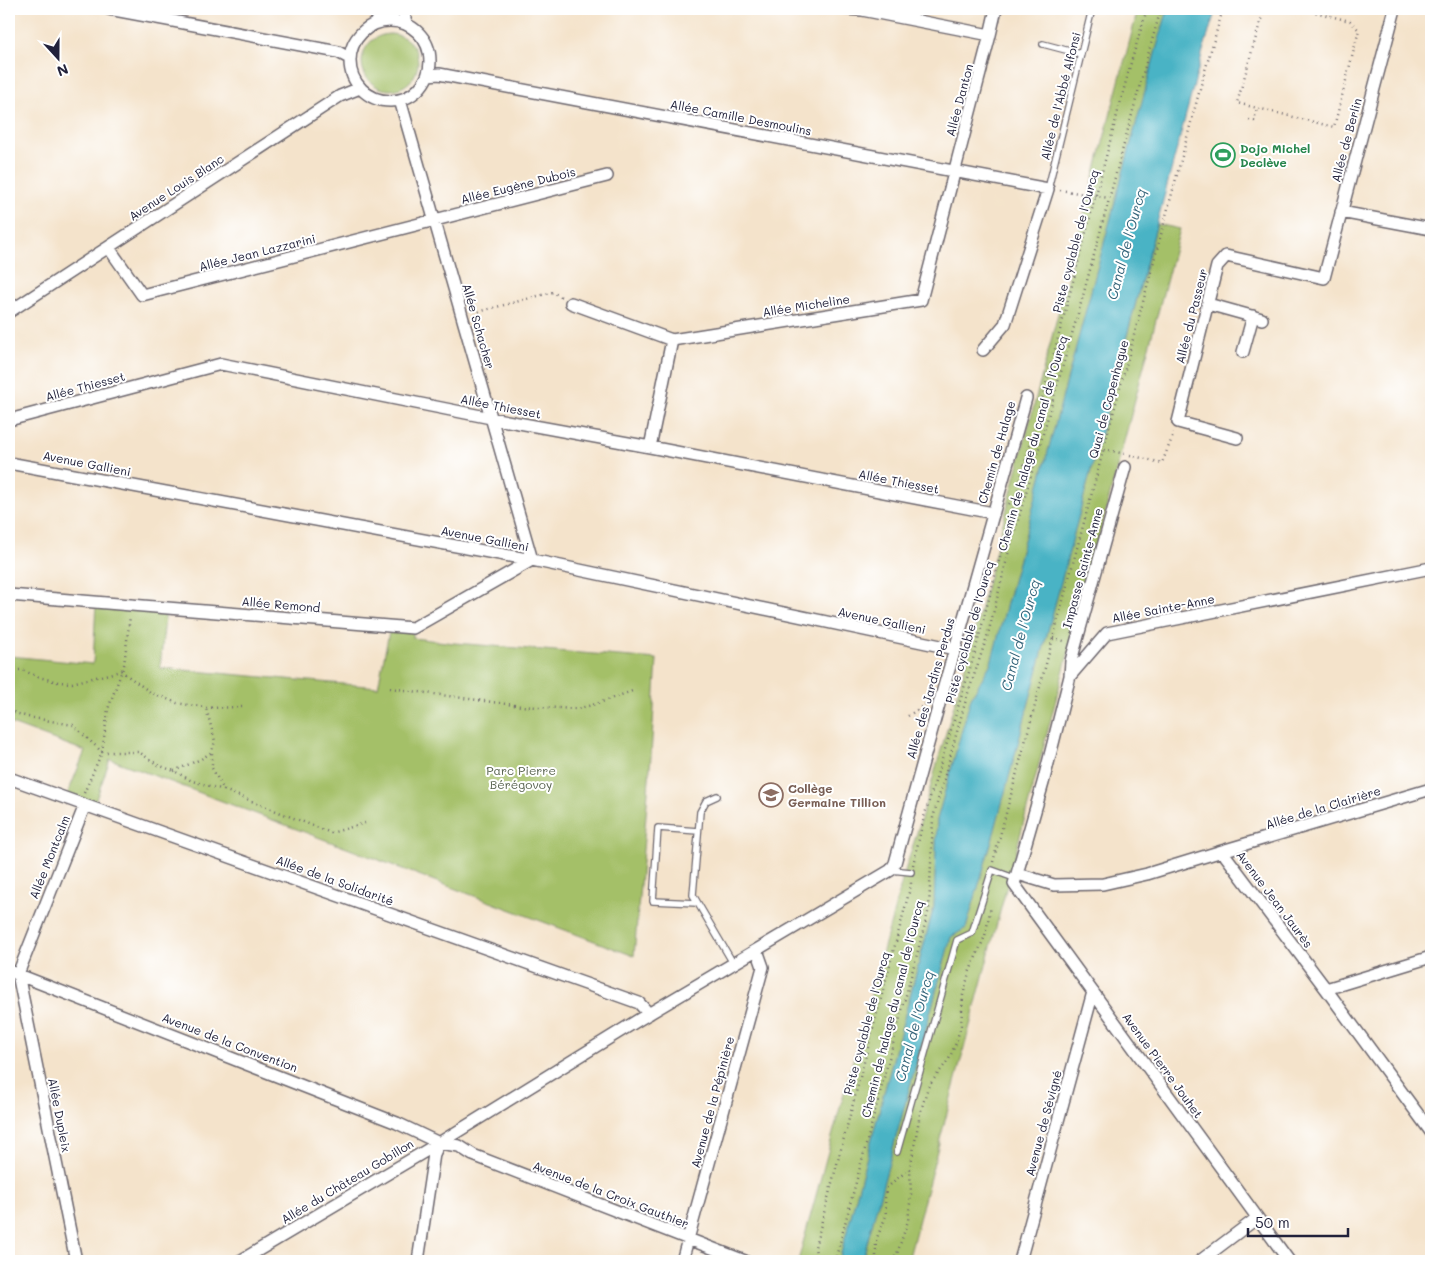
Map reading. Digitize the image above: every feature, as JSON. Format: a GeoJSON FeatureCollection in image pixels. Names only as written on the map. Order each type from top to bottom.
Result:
{"type":"FeatureCollection","features":[{"type":"Feature","properties":{"kind":"street"},"geometry":{"type":"LineString","coordinates":[[109,9],[338,52],[349,58]]}},
{"type":"Feature","properties":{"kind":"street"},"geometry":{"type":"LineString","coordinates":[[373,9],[381,21]]}},
{"type":"Feature","properties":{"kind":"street"},"geometry":{"type":"LineString","coordinates":[[403,9],[406,24]]}},
{"type":"Feature","properties":{"kind":"street"},"geometry":{"type":"LineString","coordinates":[[845,9],[862,10],[990,35]]}},
{"type":"Feature","properties":{"kind":"street","name":"Allée Danton"},"geometry":{"type":"LineString","coordinates":[[955,172],[996,9]]}},
{"type":"Feature","properties":{"kind":"street","name":"Allée de Berlin"},"geometry":{"type":"LineString","coordinates":[[1324,278],[1395,9]]}},
{"type":"Feature","properties":{"kind":"street"},"geometry":{"type":"LineString","coordinates":[[393,20],[406,24],[416,30],[424,39],[429,50],[430,63],[428,75],[418,89],[410,96],[400,100],[378,100],[368,95],[360,88],[350,69],[349,58],[352,45],[359,34],[369,26],[381,21],[393,20]]}},
{"type":"Feature","properties":{"kind":"street","name":"Allée Camille Desmoulins"},"geometry":{"type":"LineString","coordinates":[[428,75],[439,74],[1048,189]]}},
{"type":"Feature","properties":{"kind":"street","name":"Avenue Louis Blanc"},"geometry":{"type":"LineString","coordinates":[[9,312],[340,96],[360,88]]}},
{"type":"Feature","properties":{"kind":"street","name":"Allée Schacher"},"geometry":{"type":"LineString","coordinates":[[400,100],[532,560]]}},
{"type":"Feature","properties":{"kind":"street","name":"Allée Micheline"},"geometry":{"type":"LineString","coordinates":[[672,340],[921,300],[955,172]]}},
{"type":"Feature","properties":{"kind":"street","name":"Allée Eugène Dubois"},"geometry":{"type":"LineString","coordinates":[[434,221],[607,176]]}},
{"type":"Feature","properties":{"kind":"street"},"geometry":{"type":"LineString","coordinates":[[983,350],[1005,324],[1048,189]]}},
{"type":"Feature","properties":{"kind":"street"},"geometry":{"type":"LineString","coordinates":[[1341,212],[1431,229]]}},
{"type":"Feature","properties":{"kind":"street","name":"Allée Jean Lazzarini"},"geometry":{"type":"LineString","coordinates":[[109,248],[142,295],[434,221]]}},
{"type":"Feature","properties":{"kind":"street","name":"Allée du Passeur"},"geometry":{"type":"LineString","coordinates":[[1178,422],[1217,266],[1226,256],[1324,278]]}},
{"type":"Feature","properties":{"kind":"street"},"geometry":{"type":"LineString","coordinates":[[571,303],[672,340],[650,447]]}},
{"type":"Feature","properties":{"kind":"street"},"geometry":{"type":"LineString","coordinates":[[1208,304],[1257,317],[1243,352]]}},
{"type":"Feature","properties":{"kind":"street","name":"Allée Thiesset"},"geometry":{"type":"LineString","coordinates":[[9,420],[222,364],[490,418],[993,513]]}},
{"type":"Feature","properties":{"kind":"street","name":"Chemin de Halage"},"geometry":{"type":"LineString","coordinates":[[993,513],[1026,398]]}},
{"type":"Feature","properties":{"kind":"street"},"geometry":{"type":"LineString","coordinates":[[1178,422],[1237,438]]}},
{"type":"Feature","properties":{"kind":"street","name":"Avenue Gallieni"},"geometry":{"type":"LineString","coordinates":[[9,462],[532,560],[955,649]]}},
{"type":"Feature","properties":{"kind":"street","name":"Impasse Sainte-Anne"},"geometry":{"type":"LineString","coordinates":[[1070,676],[1071,661],[1124,467]]}},
{"type":"Feature","properties":{"kind":"street","name":"Allée des Jardins Perdus"},"geometry":{"type":"LineString","coordinates":[[891,870],[895,863],[993,513]]}},
{"type":"Feature","properties":{"kind":"street","name":"Allée Remond"},"geometry":{"type":"LineString","coordinates":[[9,595],[413,628],[532,560]]}},
{"type":"Feature","properties":{"kind":"street","name":"Allée Sainte-Anne"},"geometry":{"type":"LineString","coordinates":[[1016,879],[1070,676],[1107,633],[1431,568]]}},
{"type":"Feature","properties":{"kind":"street","name":"Allée de la Solidarité"},"geometry":{"type":"LineString","coordinates":[[9,778],[639,1003],[649,1014]]}},
{"type":"Feature","properties":{"kind":"street","name":"Allée de la Clairière"},"geometry":{"type":"LineString","coordinates":[[1222,851],[1431,789]]}},
{"type":"Feature","properties":{"kind":"street","name":"Allée Montcalm"},"geometry":{"type":"LineString","coordinates":[[13,972],[82,804]]}},
{"type":"Feature","properties":{"kind":"street","name":"Avenue Jean Jaurès"},"geometry":{"type":"LineString","coordinates":[[1016,879],[1054,885],[1103,884],[1147,874],[1222,851],[1431,1132]]}},
{"type":"Feature","properties":{"kind":"street","name":"Allée du Château Gobillon"},"geometry":{"type":"LineString","coordinates":[[240,1261],[258,1256],[649,1014],[891,870]]}},
{"type":"Feature","properties":{"kind":"street","name":"Avenue Pierre Jouhet"},"geometry":{"type":"LineString","coordinates":[[1016,879],[1093,992],[1289,1261]]}},
{"type":"Feature","properties":{"kind":"street","name":"Avenue de la Pépinière"},"geometry":{"type":"LineString","coordinates":[[682,1261],[763,967],[757,950]]}},
{"type":"Feature","properties":{"kind":"street"},"geometry":{"type":"LineString","coordinates":[[1326,989],[1431,957]]}},
{"type":"Feature","properties":{"kind":"street","name":"Avenue de la Convention"},"geometry":{"type":"LineString","coordinates":[[13,972],[397,1123],[439,1143]]}},
{"type":"Feature","properties":{"kind":"street","name":"Allée Dupleix"},"geometry":{"type":"LineString","coordinates":[[13,972],[76,1261]]}},
{"type":"Feature","properties":{"kind":"street","name":"Avenue de Sévigné"},"geometry":{"type":"LineString","coordinates":[[1020,1261],[1093,992]]}},
{"type":"Feature","properties":{"kind":"street"},"geometry":{"type":"LineString","coordinates":[[468,1125],[464,1132],[464,1141],[468,1151]]}},
{"type":"Feature","properties":{"kind":"street"},"geometry":{"type":"LineString","coordinates":[[418,1261],[434,1154],[439,1143]]}},
{"type":"Feature","properties":{"kind":"street","name":"Avenue de la Croix Gauthier"},"geometry":{"type":"LineString","coordinates":[[439,1143],[459,1146],[745,1261]]}},
{"type":"Feature","properties":{"kind":"street"},"geometry":{"type":"LineString","coordinates":[[1200,1261],[1257,1218]]}},
{"type":"Feature","properties":{"kind":"lane","name":"Allée de l'Abbé Alfonsi"},"geometry":{"type":"LineString","coordinates":[[1048,189],[1092,9]]}},
{"type":"Feature","properties":{"kind":"lane"},"geometry":{"type":"LineString","coordinates":[[1043,44],[1081,54]]}},
{"type":"Feature","properties":{"kind":"lane"},"geometry":{"type":"LineString","coordinates":[[717,796],[706,801],[700,812],[693,895],[733,964]]}},
{"type":"Feature","properties":{"kind":"lane"},"geometry":{"type":"LineString","coordinates":[[697,903],[654,901],[658,828],[698,831]]}},
{"type":"Feature","properties":{"kind":"lane"},"geometry":{"type":"LineString","coordinates":[[891,870],[911,872]]}},
{"type":"Feature","properties":{"kind":"lane"},"geometry":{"type":"LineString","coordinates":[[897,1152],[957,940],[972,933],[992,870],[1016,879]]}},
{"type":"Feature","properties":{"kind":"path","name":"Piste cyclable de l'Ourcq"},"geometry":{"type":"LineString","coordinates":[[817,1261],[816,1247],[909,894],[911,872],[924,817],[973,658],[1130,66],[1147,9]]}},
{"type":"Feature","properties":{"kind":"path","name":"Chemin de halage du canal de l'Ourcq"},"geometry":{"type":"LineString","coordinates":[[835,1261],[929,909],[933,818],[967,696],[988,634],[1009,551],[1079,313],[1161,9]]}},
{"type":"Feature","properties":{"kind":"path","name":"Quai de Copenhague"},"geometry":{"type":"LineString","coordinates":[[1011,794],[1201,84],[1223,9]]}},
{"type":"Feature","properties":{"kind":"path"},"geometry":{"type":"LineString","coordinates":[[1264,9],[1237,103],[1334,127],[1359,30],[1350,21],[1308,10]]}},
{"type":"Feature","properties":{"kind":"path"},"geometry":{"type":"LineString","coordinates":[[1249,120],[1254,121],[1257,108]]}},
{"type":"Feature","properties":{"kind":"path"},"geometry":{"type":"LineString","coordinates":[[1048,189],[1109,198]]}},
{"type":"Feature","properties":{"kind":"path"},"geometry":{"type":"LineString","coordinates":[[462,316],[553,292],[571,303]]}},
{"type":"Feature","properties":{"kind":"path"},"geometry":{"type":"LineString","coordinates":[[1104,449],[1162,463],[1178,422]]}},
{"type":"Feature","properties":{"kind":"path"},"geometry":{"type":"LineString","coordinates":[[82,804],[102,752],[108,708],[124,665],[131,605]]}},
{"type":"Feature","properties":{"kind":"path"},"geometry":{"type":"LineString","coordinates":[[9,670],[22,670],[58,682],[72,683],[121,671],[150,692],[177,703],[206,708],[244,707]]}},
{"type":"Feature","properties":{"kind":"path"},"geometry":{"type":"LineString","coordinates":[[390,688],[521,706],[576,709],[634,690]]}},
{"type":"Feature","properties":{"kind":"path"},"geometry":{"type":"LineString","coordinates":[[206,708],[215,741],[212,752],[212,768],[224,790]]}},
{"type":"Feature","properties":{"kind":"path"},"geometry":{"type":"LineString","coordinates":[[9,711],[28,717],[72,725],[102,752],[139,752],[158,766],[174,771],[192,781],[224,790],[331,833],[365,823]]}},
{"type":"Feature","properties":{"kind":"path"},"geometry":{"type":"LineString","coordinates":[[174,771],[212,752]]}},
{"type":"Feature","properties":{"kind":"path"},"geometry":{"type":"LineString","coordinates":[[892,1261],[897,1254],[908,1221],[911,1194],[910,1169],[920,1114],[928,1087],[949,1059],[956,1043],[961,1025],[963,995],[969,972],[985,936]]}},
{"type":"Feature","properties":{"kind":"path"},"geometry":{"type":"LineString","coordinates":[[876,1261],[876,1240],[886,1216],[886,1189],[910,1169]]}},
{"type":"Feature","properties":{"kind":"green space"},"geometry":{"type":"Polygon","coordinates":[[[1138,9],[1168,9],[991,663],[971,698],[937,820],[934,906],[839,1261],[798,1261],[904,874],[969,653],[1138,9]]]}},
{"type":"Feature","properties":{"kind":"green space"},"geometry":{"type":"Polygon","coordinates":[[[390,34],[401,36],[410,42],[416,51],[418,62],[416,73],[410,82],[401,88],[390,90],[379,88],[370,82],[364,73],[362,62],[364,51],[370,42],[379,36],[390,34]]]}},
{"type":"Feature","properties":{"kind":"green space"},"geometry":{"type":"Polygon","coordinates":[[[1157,224],[1180,229],[908,1261],[862,1261],[951,937],[966,928],[994,833],[1157,224]]]}},
{"type":"Feature","properties":{"kind":"green space","name":"Parc Pierre Bérégovoy"},"geometry":{"type":"Polygon","coordinates":[[[96,602],[166,608],[160,668],[378,687],[390,627],[413,628],[413,638],[454,643],[657,659],[651,756],[634,956],[110,759],[93,808],[66,798],[85,751],[9,723],[9,656],[93,664],[96,602]]]}},
{"type":"Feature","properties":{"kind":"water","name":"Canal de l'Ourcq"},"geometry":{"type":"Polygon","coordinates":[[[1168,9],[1216,9],[1203,51],[994,833],[966,928],[951,937],[862,1261],[839,1261],[934,907],[937,820],[971,698],[991,663],[1168,9]]]}},
{"type":"Feature","properties":{"kind":"place","name":"Dojo Michel Declève"},"geometry":{"type":"Point","coordinates":[1223,155]}},
{"type":"Feature","properties":{"kind":"place","name":"Collège Germaine Tillion"},"geometry":{"type":"Point","coordinates":[771,795]}}]}
